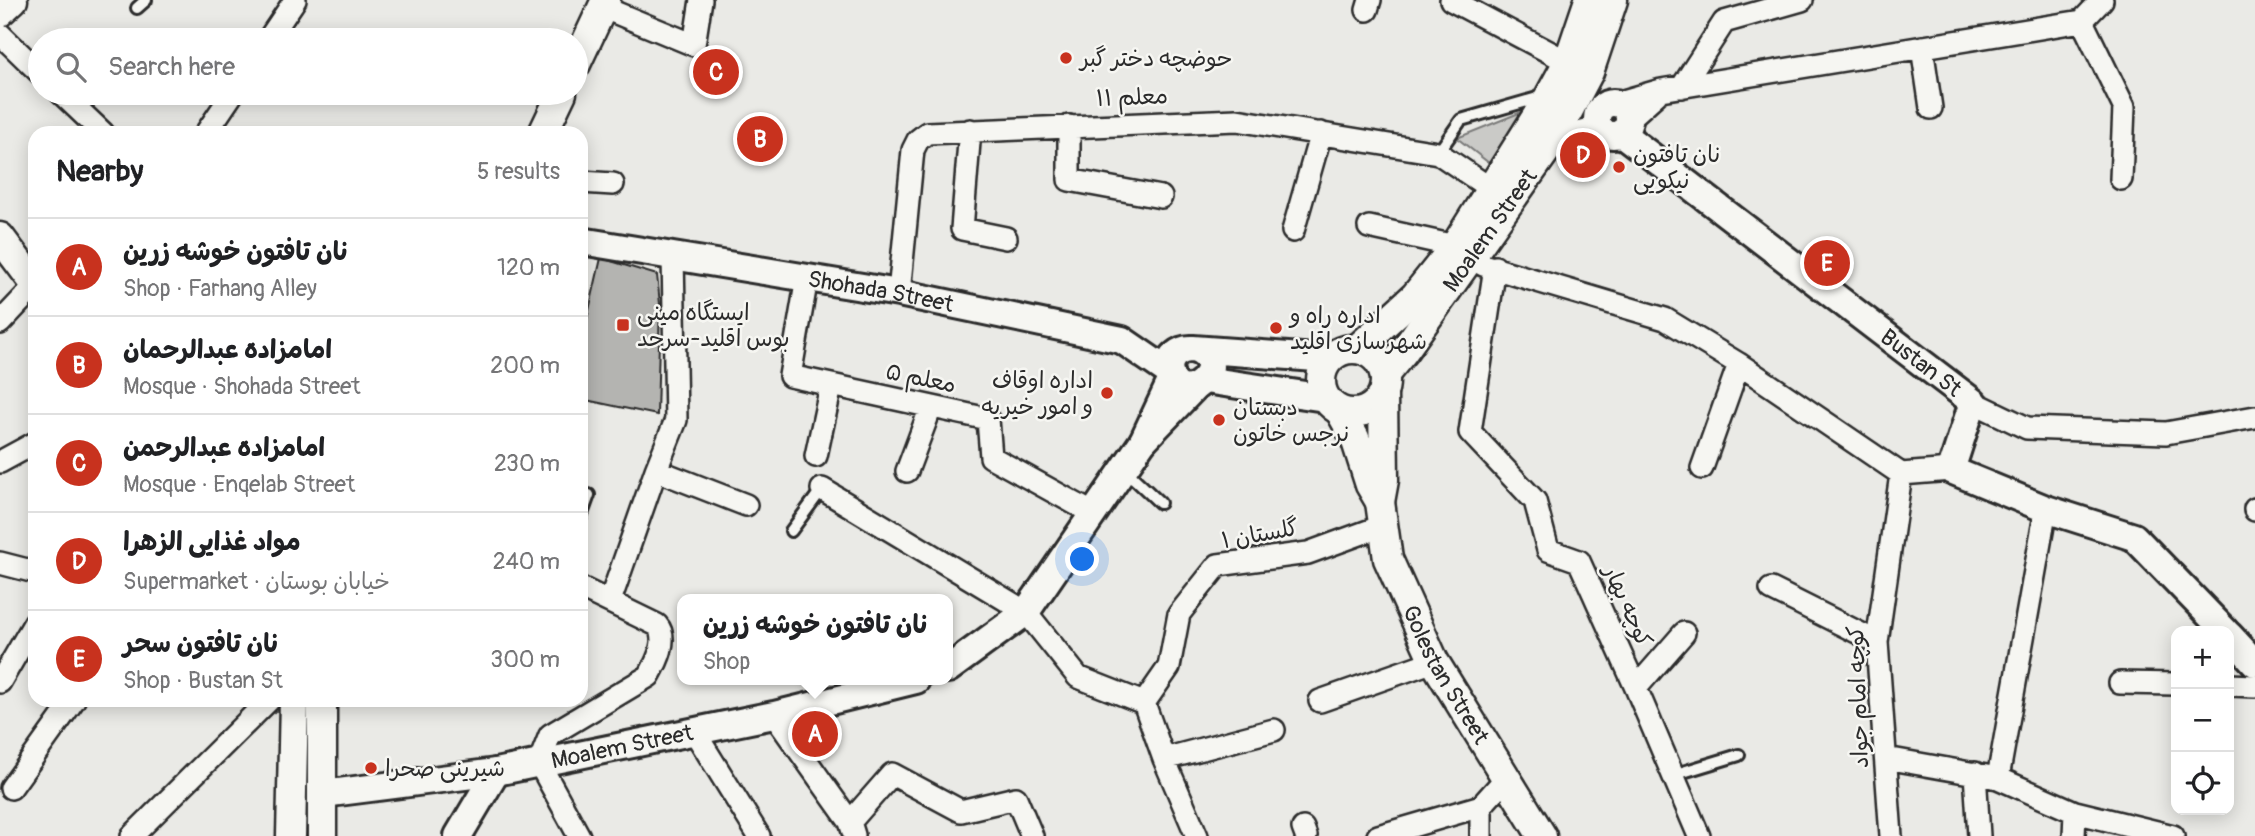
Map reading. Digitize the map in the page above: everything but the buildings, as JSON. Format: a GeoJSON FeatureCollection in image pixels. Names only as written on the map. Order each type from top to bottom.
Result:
{"type":"FeatureCollection","features":[{"type":"Feature","properties":{"kind":"main road"},"geometry":{"type":"LineString","coordinates":[[0,12],[13,0]]}},
{"type":"Feature","properties":{"kind":"main road","name":"Moalem Street"},"geometry":{"type":"LineString","coordinates":[[1384,384],[1461,254],[1491,189],[1550,95],[1578,67],[1590,0]]}},
{"type":"Feature","properties":{"kind":"main road","name":"Moalem Street"},"geometry":{"type":"LineString","coordinates":[[1357,349],[1461,254],[1552,142],[1578,67],[1613,0]]}},
{"type":"Feature","properties":{"kind":"main road"},"geometry":{"type":"LineString","coordinates":[[588,38],[604,4]]}},
{"type":"Feature","properties":{"kind":"main road"},"geometry":{"type":"LineString","coordinates":[[546,126],[556,105]]}},
{"type":"Feature","properties":{"kind":"main road"},"geometry":{"type":"LineString","coordinates":[[0,237],[28,275]]}},
{"type":"Feature","properties":{"kind":"main road"},"geometry":{"type":"LineString","coordinates":[[1347,349],[1357,349],[1375,357],[1384,384],[1384,480],[1381,514],[1355,438],[1321,390],[1321,373],[1329,359],[1347,349]]}},
{"type":"Feature","properties":{"kind":"main road"},"geometry":{"type":"LineString","coordinates":[[1332,405],[1360,413],[1370,410],[1384,384]]}},
{"type":"Feature","properties":{"kind":"main road","name":"Golestan Street"},"geometry":{"type":"LineString","coordinates":[[1381,514],[1388,559],[1434,662],[1542,836]]}},
{"type":"Feature","properties":{"kind":"main road"},"geometry":{"type":"LineString","coordinates":[[291,836],[294,707]]}},
{"type":"Feature","properties":{"kind":"main road"},"geometry":{"type":"LineString","coordinates":[[322,707],[322,836]]}},
{"type":"Feature","properties":{"kind":"street"},"geometry":{"type":"LineString","coordinates":[[282,28],[295,0]]}},
{"type":"Feature","properties":{"kind":"street"},"geometry":{"type":"LineString","coordinates":[[604,4],[694,45],[701,0]]}},
{"type":"Feature","properties":{"kind":"street"},"geometry":{"type":"LineString","coordinates":[[1451,0],[1578,67]]}},
{"type":"Feature","properties":{"kind":"street"},"geometry":{"type":"LineString","coordinates":[[1552,142],[1617,121],[1671,88],[1724,22],[1802,0]]}},
{"type":"Feature","properties":{"kind":"street"},"geometry":{"type":"LineString","coordinates":[[1671,88],[2082,21],[2102,0]]}},
{"type":"Feature","properties":{"kind":"street"},"geometry":{"type":"LineString","coordinates":[[2082,21],[2123,107],[2121,179]]}},
{"type":"Feature","properties":{"kind":"street"},"geometry":{"type":"LineString","coordinates":[[0,34],[28,61]]}},
{"type":"Feature","properties":{"kind":"street"},"geometry":{"type":"LineString","coordinates":[[1922,47],[1931,108]]}},
{"type":"Feature","properties":{"kind":"street","name":"Bustan St"},"geometry":{"type":"LineString","coordinates":[[1578,67],[1617,121],[1973,402],[1951,470]]}},
{"type":"Feature","properties":{"kind":"street"},"geometry":{"type":"LineString","coordinates":[[74,105],[96,126]]}},
{"type":"Feature","properties":{"kind":"street"},"geometry":{"type":"LineString","coordinates":[[211,126],[225,105]]}},
{"type":"Feature","properties":{"kind":"street","name":"معلم ۱۱"},"geometry":{"type":"LineString","coordinates":[[899,293],[913,150],[918,139],[927,133],[1237,120],[1438,153],[1491,189]]}},
{"type":"Feature","properties":{"kind":"street"},"geometry":{"type":"LineString","coordinates":[[1069,126],[1069,180],[1161,197]]}},
{"type":"Feature","properties":{"kind":"street"},"geometry":{"type":"LineString","coordinates":[[970,130],[962,229],[1006,238]]}},
{"type":"Feature","properties":{"kind":"street"},"geometry":{"type":"LineString","coordinates":[[1293,231],[1321,133]]}},
{"type":"Feature","properties":{"kind":"street"},"geometry":{"type":"LineString","coordinates":[[588,182],[613,184]]}},
{"type":"Feature","properties":{"kind":"street"},"geometry":{"type":"LineString","coordinates":[[1368,228],[1461,254],[1665,319],[1739,364],[1901,474],[1951,470],[2046,509],[2134,537],[2220,626]]}},
{"type":"Feature","properties":{"kind":"street","name":"Shohada Street"},"geometry":{"type":"LineString","coordinates":[[588,242],[899,293],[1122,340],[1186,380]]}},
{"type":"Feature","properties":{"kind":"street"},"geometry":{"type":"LineString","coordinates":[[610,601],[676,420],[673,255]]}},
{"type":"Feature","properties":{"kind":"street","name":"کوچه بهار"},"geometry":{"type":"LineString","coordinates":[[1495,267],[1470,432],[1535,501],[1548,550],[1579,561],[1699,836]]}},
{"type":"Feature","properties":{"kind":"street","name":"معلم ۵"},"geometry":{"type":"LineString","coordinates":[[807,278],[789,376],[988,419],[991,457],[1094,514]]}},
{"type":"Feature","properties":{"kind":"street"},"geometry":{"type":"LineString","coordinates":[[0,323],[28,293]]}},
{"type":"Feature","properties":{"kind":"street"},"geometry":{"type":"LineString","coordinates":[[1329,359],[1186,348],[1174,355],[1169,367],[1186,380],[1332,405]]}},
{"type":"Feature","properties":{"kind":"street"},"geometry":{"type":"LineString","coordinates":[[1702,468],[1739,364]]}},
{"type":"Feature","properties":{"kind":"street"},"geometry":{"type":"LineString","coordinates":[[953,665],[1026,612],[1186,380]]}},
{"type":"Feature","properties":{"kind":"street"},"geometry":{"type":"LineString","coordinates":[[816,456],[831,386]]}},
{"type":"Feature","properties":{"kind":"street"},"geometry":{"type":"LineString","coordinates":[[1973,402],[2027,428],[2166,433],[2255,417]]}},
{"type":"Feature","properties":{"kind":"street"},"geometry":{"type":"LineString","coordinates":[[907,471],[931,407]]}},
{"type":"Feature","properties":{"kind":"street"},"geometry":{"type":"LineString","coordinates":[[0,462],[28,447]]}},
{"type":"Feature","properties":{"kind":"street"},"geometry":{"type":"LineString","coordinates":[[656,470],[746,505]]}},
{"type":"Feature","properties":{"kind":"street","name":"کوچه امام جواد"},"geometry":{"type":"LineString","coordinates":[[1891,836],[1877,642],[1901,474]]}},
{"type":"Feature","properties":{"kind":"street"},"geometry":{"type":"LineString","coordinates":[[822,489],[1026,612],[1078,677],[1144,704],[1197,836]]}},
{"type":"Feature","properties":{"kind":"street"},"geometry":{"type":"LineString","coordinates":[[1998,778],[2046,509]]}},
{"type":"Feature","properties":{"kind":"street","name":"گلستان ۱"},"geometry":{"type":"LineString","coordinates":[[1144,704],[1169,667],[1179,614],[1218,565],[1308,553],[1381,514]]}},
{"type":"Feature","properties":{"kind":"street"},"geometry":{"type":"LineString","coordinates":[[0,563],[28,570]]}},
{"type":"Feature","properties":{"kind":"street"},"geometry":{"type":"LineString","coordinates":[[1771,589],[1877,642]]}},
{"type":"Feature","properties":{"kind":"street"},"geometry":{"type":"LineString","coordinates":[[579,836],[539,764],[550,735],[649,676],[657,661],[663,638],[660,627],[588,591]]}},
{"type":"Feature","properties":{"kind":"street"},"geometry":{"type":"LineString","coordinates":[[1636,688],[1684,633]]}},
{"type":"Feature","properties":{"kind":"street"},"geometry":{"type":"LineString","coordinates":[[0,682],[28,634]]}},
{"type":"Feature","properties":{"kind":"street"},"geometry":{"type":"LineString","coordinates":[[2234,640],[2255,663]]}},
{"type":"Feature","properties":{"kind":"street"},"geometry":{"type":"LineString","coordinates":[[1320,701],[1434,662]]}},
{"type":"Feature","properties":{"kind":"street"},"geometry":{"type":"LineString","coordinates":[[2120,683],[2171,684]]}},
{"type":"Feature","properties":{"kind":"street","name":"Moalem Street"},"geometry":{"type":"LineString","coordinates":[[323,794],[539,764],[774,715],[896,685]]}},
{"type":"Feature","properties":{"kind":"street"},"geometry":{"type":"LineString","coordinates":[[2234,685],[2255,686]]}},
{"type":"Feature","properties":{"kind":"street"},"geometry":{"type":"LineString","coordinates":[[11,788],[69,707]]}},
{"type":"Feature","properties":{"kind":"street"},"geometry":{"type":"LineString","coordinates":[[137,834],[262,707]]}},
{"type":"Feature","properties":{"kind":"street"},"geometry":{"type":"LineString","coordinates":[[774,715],[852,829],[892,774],[961,811],[1016,798],[1032,836]]}},
{"type":"Feature","properties":{"kind":"street"},"geometry":{"type":"LineString","coordinates":[[1164,759],[1273,730]]}},
{"type":"Feature","properties":{"kind":"street"},"geometry":{"type":"LineString","coordinates":[[694,731],[759,836]]}},
{"type":"Feature","properties":{"kind":"street"},"geometry":{"type":"LineString","coordinates":[[1886,758],[1998,778],[2076,812],[2173,836]]}},
{"type":"Feature","properties":{"kind":"street"},"geometry":{"type":"LineString","coordinates":[[458,836],[496,772]]}},
{"type":"Feature","properties":{"kind":"street"},"geometry":{"type":"LineString","coordinates":[[1975,773],[1979,836]]}},
{"type":"Feature","properties":{"kind":"street"},"geometry":{"type":"LineString","coordinates":[[1378,836],[1480,806],[1507,777]]}},
{"type":"Feature","properties":{"kind":"street"},"geometry":{"type":"LineString","coordinates":[[1480,806],[1481,836]]}},
{"type":"Feature","properties":{"kind":"street"},"geometry":{"type":"LineString","coordinates":[[2074,836],[2076,812]]}},
{"type":"Feature","properties":{"kind":"lane"},"geometry":{"type":"LineString","coordinates":[[1438,153],[1461,120],[1550,95]]}},
{"type":"Feature","properties":{"kind":"lane"},"geometry":{"type":"LineString","coordinates":[[1124,469],[1160,503]]}},
{"type":"Feature","properties":{"kind":"lane"},"geometry":{"type":"LineString","coordinates":[[792,531],[822,489]]}},
{"type":"Feature","properties":{"kind":"lane"},"geometry":{"type":"LineString","coordinates":[[1673,775],[1739,755]]}},
{"type":"Feature","properties":{"kind":"shaded area"},"geometry":{"type":"Polygon","coordinates":[[[1524,111],[1489,163],[1457,138],[1524,111]]]}},
{"type":"Feature","properties":{"kind":"place","name":"حوضچه دختر گبر"},"geometry":{"type":"Point","coordinates":[1066,58]}},
{"type":"Feature","properties":{"kind":"place","name":"امامزاده عبدالرحمن"},"geometry":{"type":"Point","coordinates":[716,72]}},
{"type":"Feature","properties":{"kind":"place","name":"امامزاده عبدالرحمان"},"geometry":{"type":"Point","coordinates":[760,139]}},
{"type":"Feature","properties":{"kind":"place","name":"مواد غذایی الزهرا"},"geometry":{"type":"Point","coordinates":[1583,155]}},
{"type":"Feature","properties":{"kind":"place","name":"نان تافتون نیکویی"},"geometry":{"type":"Point","coordinates":[1619,167]}},
{"type":"Feature","properties":{"kind":"place","name":"نان تافتون سحر"},"geometry":{"type":"Point","coordinates":[1827,263]}},
{"type":"Feature","properties":{"kind":"place","name":"ایستگاه مینی بوس اقلید-سرحد"},"geometry":{"type":"Point","coordinates":[623,325]}},
{"type":"Feature","properties":{"kind":"place","name":"اداره راه و شهرسازی اقلید"},"geometry":{"type":"Point","coordinates":[1276,328]}},
{"type":"Feature","properties":{"kind":"place","name":"اداره اوقاف و امور خیریه"},"geometry":{"type":"Point","coordinates":[1107,393]}},
{"type":"Feature","properties":{"kind":"place","name":"دبستان نرجس خاتون"},"geometry":{"type":"Point","coordinates":[1219,420]}},
{"type":"Feature","properties":{"kind":"place","name":"نان تافتون خوشه زرین"},"geometry":{"type":"Point","coordinates":[815,734]}},
{"type":"Feature","properties":{"kind":"place","name":"شیرینی صحرا"},"geometry":{"type":"Point","coordinates":[371,768]}}]}
